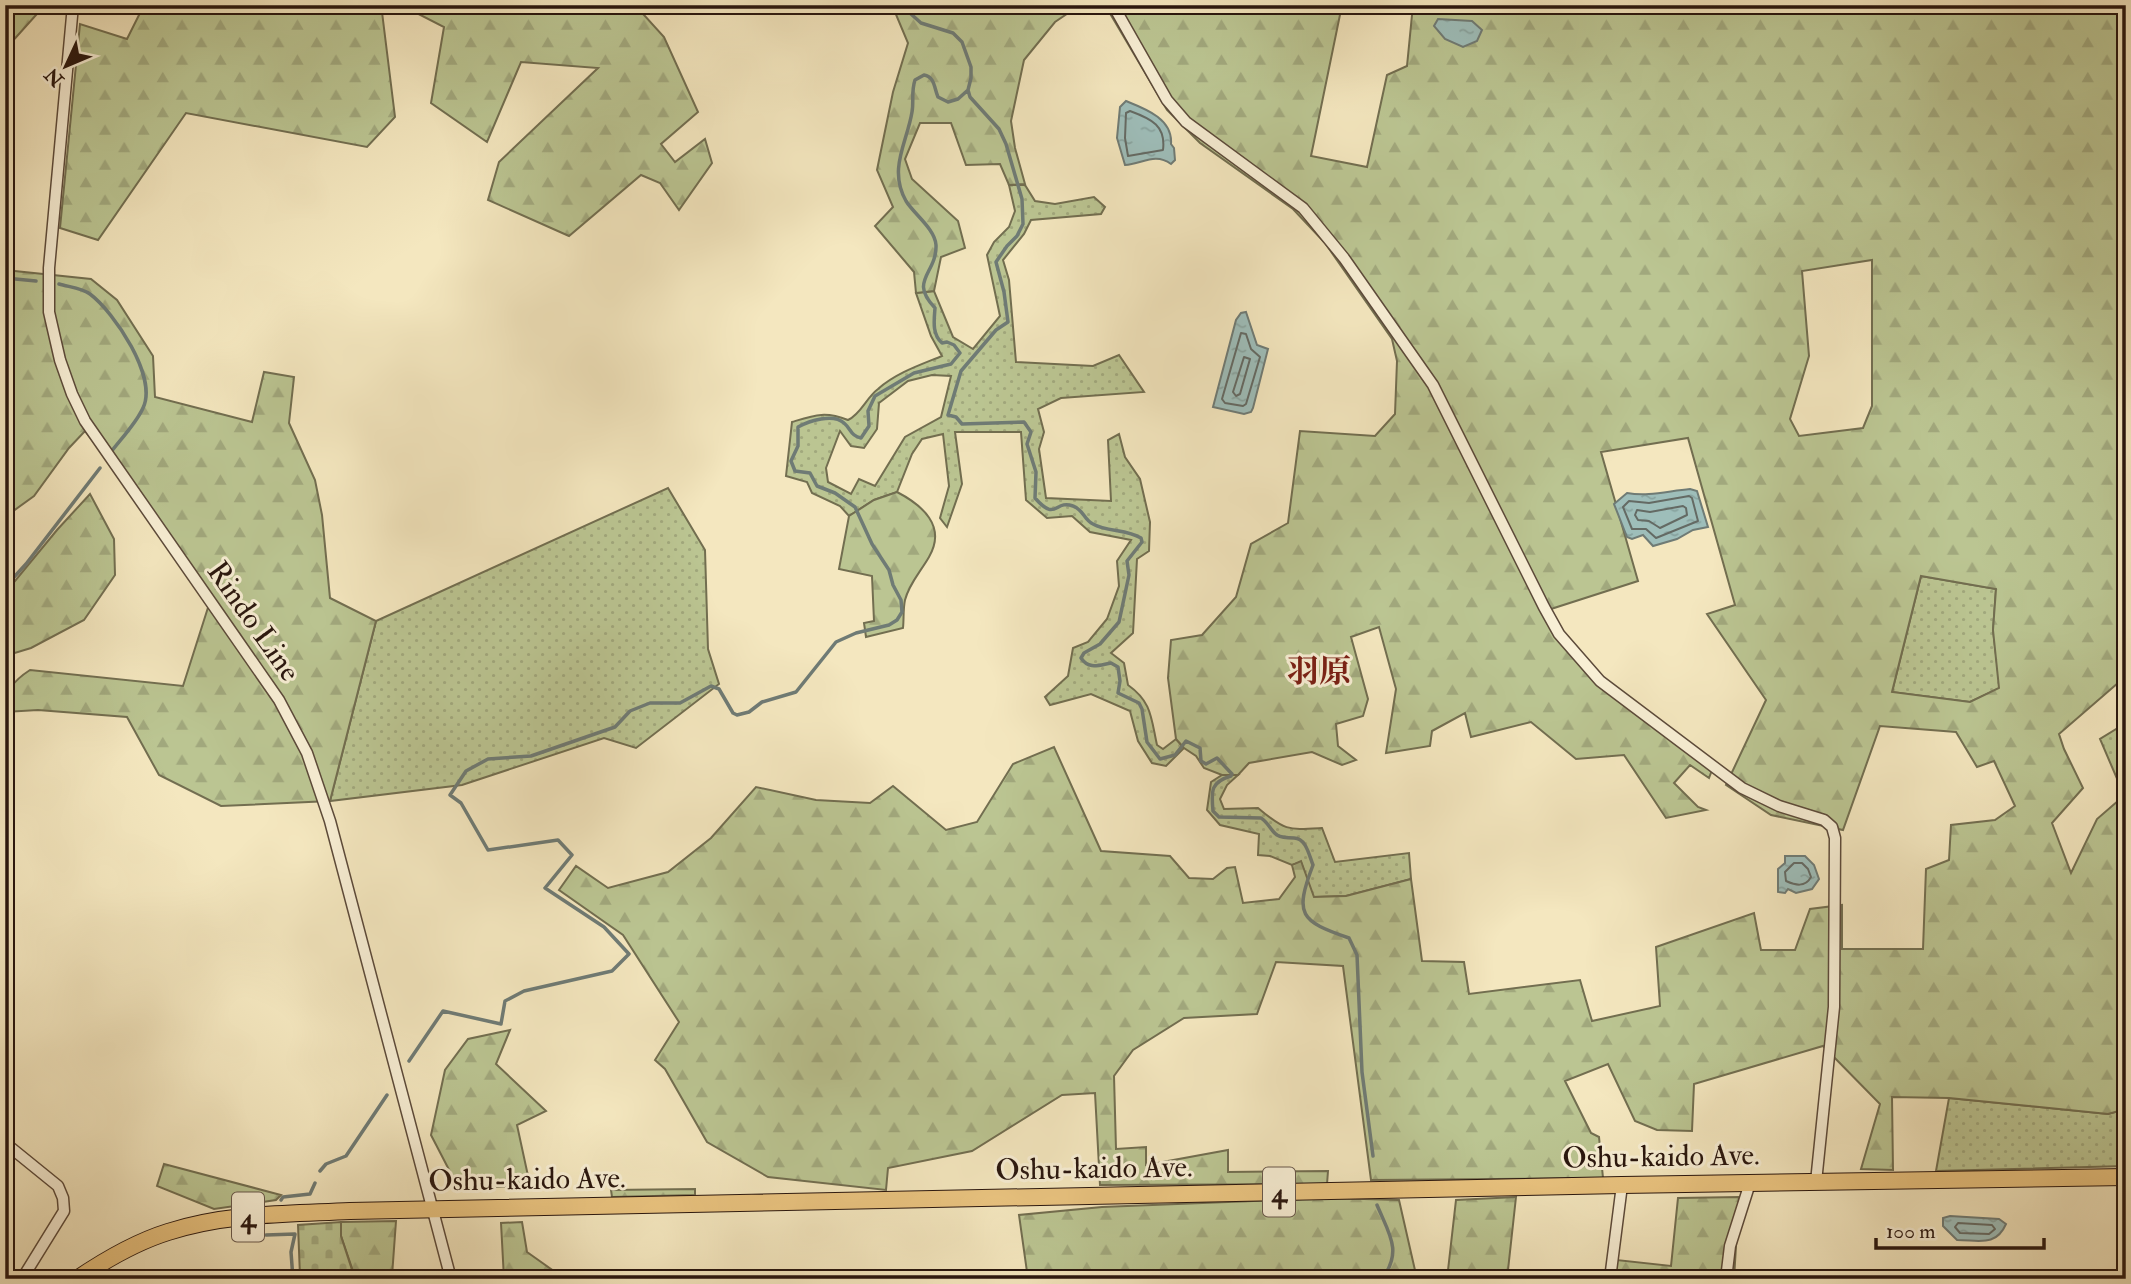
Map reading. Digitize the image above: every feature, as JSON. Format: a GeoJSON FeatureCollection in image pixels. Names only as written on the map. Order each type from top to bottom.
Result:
{"type":"FeatureCollection","features":[{"type":"Feature","properties":{"kind":"highway","name":"Oshu-kaido Ave."},"geometry":{"type":"LineString","coordinates":[[77,1279],[132,1247],[167,1232],[205,1222],[268,1215],[432,1209],[2126,1177]]}},
{"type":"Feature","properties":{"kind":"street","name":"Rindo Line"},"geometry":{"type":"LineString","coordinates":[[73,5],[49,268],[49,312],[60,360],[85,421],[279,700],[307,753],[330,821],[451,1279]]}},
{"type":"Feature","properties":{"kind":"street"},"geometry":{"type":"LineString","coordinates":[[1113,5],[1167,100],[1186,122],[1303,208],[1344,258],[1433,385],[1544,607],[1559,634],[1579,659],[1600,681],[1742,788],[1779,806],[1824,820],[1832,827],[1836,849],[1834,1007],[1816,1182]]}},
{"type":"Feature","properties":{"kind":"street"},"geometry":{"type":"LineString","coordinates":[[5,1143],[58,1186],[63,1198],[64,1212],[22,1279]]}},
{"type":"Feature","properties":{"kind":"street"},"geometry":{"type":"LineString","coordinates":[[1726,1279],[1730,1246],[1751,1183]]}},
{"type":"Feature","properties":{"kind":"street"},"geometry":{"type":"LineString","coordinates":[[1610,1279],[1622,1185]]}},
{"type":"Feature","properties":{"kind":"green space"},"geometry":{"type":"Polygon","coordinates":[[[5,5],[45,5],[10,44],[5,42],[5,5]]]}},
{"type":"Feature","properties":{"kind":"green space"},"geometry":{"type":"Polygon","coordinates":[[[144,5],[400,5],[382,12],[395,117],[367,147],[186,113],[98,240],[60,228],[80,24],[127,39],[144,5]]]}},
{"type":"Feature","properties":{"kind":"green space"},"geometry":{"type":"Polygon","coordinates":[[[401,5],[635,5],[664,37],[698,112],[661,144],[675,162],[705,139],[712,163],[679,210],[660,183],[641,175],[569,236],[488,200],[499,162],[598,68],[521,62],[487,142],[431,103],[444,27],[401,5]]]}},
{"type":"Feature","properties":{"kind":"green space"},"geometry":{"type":"Polygon","coordinates":[[[892,5],[1080,5],[1055,22],[1024,60],[1011,121],[1025,184],[1009,185],[1000,164],[966,165],[951,123],[920,123],[905,159],[912,179],[958,221],[965,248],[941,257],[934,291],[916,293],[914,272],[875,226],[893,207],[877,170],[893,92],[908,43],[892,5]]]}},
{"type":"Feature","properties":{"kind":"green space"},"geometry":{"type":"Polygon","coordinates":[[[1105,5],[1342,5],[1311,156],[1367,167],[1387,75],[1407,66],[1413,5],[1565,5],[1569,8],[1578,5],[2126,5],[2126,676],[2059,734],[2083,788],[2052,823],[2071,873],[2097,819],[2126,794],[2126,1109],[2108,1114],[1949,1098],[1892,1097],[1893,1170],[1861,1169],[1880,1104],[1823,1046],[1694,1084],[1692,1131],[1657,1130],[1635,1121],[1608,1064],[1565,1081],[1591,1133],[1599,1137],[1603,1178],[1371,1180],[1343,966],[1276,962],[1257,1014],[1184,1018],[1133,1050],[1114,1076],[1116,1149],[1146,1147],[1146,1165],[1228,1150],[1228,1172],[1328,1171],[1327,1184],[1100,1185],[1095,1093],[1062,1095],[972,1151],[888,1168],[886,1190],[768,1177],[707,1142],[665,1069],[655,1060],[679,1022],[623,935],[559,890],[576,866],[608,888],[668,872],[711,838],[756,787],[816,800],[870,803],[893,786],[946,830],[977,822],[1013,764],[1054,747],[1101,851],[1170,856],[1189,878],[1213,879],[1227,868],[1235,867],[1243,903],[1279,899],[1295,877],[1292,865],[1301,861],[1314,897],[1346,896],[1411,879],[1422,961],[1464,962],[1469,994],[1580,980],[1592,1021],[1660,1006],[1656,947],[1754,913],[1761,950],[1795,950],[1810,909],[1842,905],[1842,949],[1923,949],[1926,869],[1949,860],[1951,825],[1995,820],[2015,806],[1994,761],[1977,767],[1956,732],[1880,726],[1843,830],[1771,815],[1726,785],[1766,700],[1707,614],[1735,605],[1688,438],[1601,452],[1638,581],[1551,609],[1557,635],[1598,683],[1712,770],[1709,778],[1690,765],[1674,783],[1698,807],[1706,810],[1666,818],[1624,755],[1576,759],[1531,722],[1471,737],[1465,713],[1432,731],[1430,746],[1386,753],[1396,689],[1379,627],[1351,637],[1368,699],[1363,716],[1336,724],[1338,746],[1356,760],[1342,765],[1312,752],[1249,763],[1238,775],[1222,775],[1204,768],[1196,756],[1176,739],[1168,678],[1171,640],[1202,635],[1236,597],[1251,544],[1288,523],[1300,431],[1375,436],[1395,414],[1397,361],[1392,339],[1325,243],[1293,209],[1200,143],[1167,110],[1105,5]],[[1872,260],[1802,271],[1809,356],[1790,419],[1799,436],[1863,428],[1872,406],[1872,260]],[[1921,576],[1892,692],[1970,702],[1999,688],[1993,630],[1996,589],[1921,576]]]}},
{"type":"Feature","properties":{"kind":"green space"},"geometry":{"type":"Polygon","coordinates":[[[1009,185],[1025,185],[1035,201],[1055,204],[1094,197],[1105,207],[1101,214],[1031,220],[1024,234],[1003,260],[1009,280],[1016,362],[1093,366],[1119,355],[1144,392],[1061,398],[1038,409],[1044,432],[1039,449],[1046,498],[1111,501],[1108,440],[1119,434],[1125,457],[1140,479],[1150,522],[1149,551],[1137,559],[1133,633],[1111,653],[1124,663],[1128,685],[1146,704],[1157,745],[1163,749],[1176,739],[1184,748],[1166,766],[1152,763],[1138,741],[1130,711],[1091,694],[1050,705],[1045,697],[1068,676],[1073,648],[1088,642],[1107,619],[1119,586],[1117,561],[1131,540],[1090,532],[1072,516],[1047,518],[1026,500],[1021,432],[955,432],[962,484],[947,527],[940,518],[949,486],[943,434],[922,439],[912,454],[897,492],[874,500],[849,516],[840,506],[812,493],[807,482],[786,476],[792,422],[820,415],[848,420],[892,378],[942,356],[931,336],[916,293],[934,291],[953,337],[973,349],[1000,316],[987,255],[994,242],[1009,227],[1015,211],[1009,185]],[[932,375],[908,381],[879,403],[877,429],[864,448],[851,446],[840,431],[826,468],[828,482],[851,494],[859,479],[875,486],[905,437],[941,417],[951,376],[932,375]]]}},
{"type":"Feature","properties":{"kind":"green space"},"geometry":{"type":"Polygon","coordinates":[[[5,270],[91,279],[117,300],[153,356],[155,397],[252,422],[264,372],[294,377],[289,423],[315,480],[322,515],[330,598],[376,621],[330,801],[221,806],[159,775],[127,717],[38,710],[5,712],[11,687],[30,670],[183,686],[212,595],[85,431],[34,496],[5,517],[5,270]]]}},
{"type":"Feature","properties":{"kind":"green space"},"geometry":{"type":"Polygon","coordinates":[[[668,488],[705,550],[708,649],[719,684],[636,748],[604,738],[462,785],[330,801],[376,621],[668,488]]]}},
{"type":"Feature","properties":{"kind":"green space"},"geometry":{"type":"Polygon","coordinates":[[[897,492],[915,503],[929,518],[935,536],[934,546],[907,594],[903,628],[866,637],[864,623],[874,621],[872,576],[839,569],[849,516],[874,500],[897,492]]]}},
{"type":"Feature","properties":{"kind":"green space"},"geometry":{"type":"Polygon","coordinates":[[[90,494],[114,539],[115,575],[84,620],[31,648],[5,656],[5,593],[90,494]]]}},
{"type":"Feature","properties":{"kind":"green space"},"geometry":{"type":"Polygon","coordinates":[[[1921,576],[1996,589],[1993,630],[2000,688],[1970,702],[1892,692],[1921,576]]]}},
{"type":"Feature","properties":{"kind":"green space"},"geometry":{"type":"Polygon","coordinates":[[[2126,723],[2126,794],[2124,795],[2100,739],[2126,723]]]}},
{"type":"Feature","properties":{"kind":"green space"},"geometry":{"type":"Polygon","coordinates":[[[1222,775],[1238,775],[1227,785],[1220,799],[1224,809],[1258,808],[1287,827],[1322,828],[1335,862],[1409,853],[1411,879],[1346,896],[1313,897],[1301,862],[1292,865],[1270,856],[1258,855],[1259,834],[1220,825],[1207,810],[1211,782],[1222,775]]]}},
{"type":"Feature","properties":{"kind":"green space"},"geometry":{"type":"Polygon","coordinates":[[[510,1030],[496,1064],[546,1111],[517,1125],[530,1185],[459,1189],[431,1135],[445,1070],[468,1039],[510,1030]]]}},
{"type":"Feature","properties":{"kind":"green space"},"geometry":{"type":"Polygon","coordinates":[[[1949,1098],[2108,1114],[2126,1109],[2126,1166],[1936,1171],[1949,1098]]]}},
{"type":"Feature","properties":{"kind":"green space"},"geometry":{"type":"Polygon","coordinates":[[[164,1164],[281,1195],[276,1200],[214,1209],[157,1186],[164,1164]]]}},
{"type":"Feature","properties":{"kind":"green space"},"geometry":{"type":"Polygon","coordinates":[[[695,1189],[695,1195],[612,1197],[611,1190],[695,1189]]]}},
{"type":"Feature","properties":{"kind":"green space"},"geometry":{"type":"Polygon","coordinates":[[[1516,1197],[1507,1279],[1447,1279],[1456,1200],[1516,1197]]]}},
{"type":"Feature","properties":{"kind":"green space"},"geometry":{"type":"Polygon","coordinates":[[[1739,1197],[1734,1279],[1614,1279],[1617,1260],[1671,1266],[1678,1198],[1739,1197]]]}},
{"type":"Feature","properties":{"kind":"green space"},"geometry":{"type":"Polygon","coordinates":[[[1329,1198],[1399,1200],[1417,1279],[1028,1279],[1019,1215],[1102,1207],[1329,1198]]]}},
{"type":"Feature","properties":{"kind":"green space"},"geometry":{"type":"Polygon","coordinates":[[[396,1221],[392,1276],[355,1277],[341,1236],[341,1222],[396,1221]]]}},
{"type":"Feature","properties":{"kind":"green space"},"geometry":{"type":"Polygon","coordinates":[[[341,1222],[341,1236],[355,1279],[300,1276],[298,1225],[341,1222]]]}},
{"type":"Feature","properties":{"kind":"green space"},"geometry":{"type":"Polygon","coordinates":[[[522,1222],[527,1252],[558,1274],[559,1279],[504,1279],[501,1223],[522,1222]]]}},
{"type":"Feature","properties":{"kind":"water"},"geometry":{"type":"Polygon","coordinates":[[[1438,19],[1472,21],[1482,30],[1477,41],[1463,47],[1445,39],[1434,26],[1438,19]]]}},
{"type":"Feature","properties":{"kind":"water"},"geometry":{"type":"Polygon","coordinates":[[[1126,101],[1157,116],[1168,128],[1175,160],[1171,164],[1154,159],[1125,165],[1117,138],[1120,107],[1126,101]]]}},
{"type":"Feature","properties":{"kind":"water"},"geometry":{"type":"Polygon","coordinates":[[[1246,312],[1257,345],[1268,349],[1253,408],[1251,412],[1244,414],[1213,407],[1236,320],[1241,313],[1246,312]]]}},
{"type":"Feature","properties":{"kind":"water"},"geometry":{"type":"Polygon","coordinates":[[[1690,489],[1697,491],[1708,527],[1653,546],[1643,535],[1632,539],[1627,537],[1614,504],[1627,493],[1650,494],[1690,489]]]}},
{"type":"Feature","properties":{"kind":"water"},"geometry":{"type":"Polygon","coordinates":[[[1785,856],[1805,856],[1814,865],[1819,879],[1812,889],[1796,893],[1788,889],[1785,893],[1778,892],[1778,869],[1785,863],[1785,856]]]}},
{"type":"Feature","properties":{"kind":"water"},"geometry":{"type":"Polygon","coordinates":[[[1950,1216],[1999,1219],[2006,1224],[1997,1236],[1986,1241],[1957,1240],[1943,1226],[1943,1218],[1950,1216]]]}},
{"type":"Feature","properties":{"kind":"waterway"},"geometry":{"type":"LineString","coordinates":[[901,5],[921,23],[953,33],[962,42],[971,67],[968,90],[970,97],[999,129],[1022,199],[1023,224],[996,262],[1008,322],[996,330],[961,371],[948,415],[956,417],[962,424],[1024,422],[1031,432],[1027,444],[1036,472],[1035,498],[1042,505],[1052,510],[1062,505],[1073,506],[1093,524],[1141,538],[1142,542],[1127,561],[1129,575],[1119,622],[1100,644],[1084,653],[1081,658],[1091,665],[1111,663],[1118,667],[1118,693],[1139,703],[1147,742],[1160,759],[1175,755],[1186,741],[1200,748],[1201,761],[1206,764],[1217,758],[1232,774],[1219,781],[1214,788],[1213,811],[1219,817],[1261,818],[1277,835],[1298,839],[1307,848],[1313,865],[1304,895],[1303,906],[1306,914],[1311,921],[1349,938],[1357,955],[1362,1072],[1373,1156]]}},
{"type":"Feature","properties":{"kind":"waterway"},"geometry":{"type":"LineString","coordinates":[[409,1061],[443,1011],[501,1024],[505,1001],[524,991],[612,971],[629,954],[604,927],[545,888],[572,855],[558,840],[488,850],[461,803],[450,795],[466,771],[488,759],[531,756],[615,727],[630,711],[650,703],[680,703],[711,686],[719,689],[733,713],[737,715],[749,712],[762,702],[796,692],[836,642],[856,633],[889,625],[897,620],[902,612],[901,600],[889,570],[872,544],[855,507],[835,493],[817,486],[810,473],[795,471],[791,461],[798,446],[798,427],[814,420],[834,419],[844,423],[853,434],[861,438],[869,426],[868,411],[875,396],[914,373],[951,364],[960,353],[954,345],[942,343],[935,331],[935,308],[924,290],[935,255],[935,239],[906,201],[901,189],[899,167],[910,123],[915,80],[924,75],[928,76],[938,97],[948,102],[958,99],[968,90]]}},
{"type":"Feature","properties":{"kind":"waterway"},"geometry":{"type":"LineString","coordinates":[[5,278],[36,281]]}},
{"type":"Feature","properties":{"kind":"waterway"},"geometry":{"type":"LineString","coordinates":[[59,284],[87,292],[100,303],[121,330],[139,363],[146,395],[143,408],[111,452]]}},
{"type":"Feature","properties":{"kind":"waterway"},"geometry":{"type":"LineString","coordinates":[[5,587],[100,468]]}},
{"type":"Feature","properties":{"kind":"waterway"},"geometry":{"type":"LineString","coordinates":[[320,1171],[326,1164],[346,1156],[387,1095]]}},
{"type":"Feature","properties":{"kind":"waterway"},"geometry":{"type":"LineString","coordinates":[[281,1200],[283,1197],[310,1194],[315,1183]]}},
{"type":"Feature","properties":{"kind":"waterway"},"geometry":{"type":"LineString","coordinates":[[1377,1205],[1393,1251],[1392,1260],[1382,1279]]}},
{"type":"Feature","properties":{"kind":"waterway"},"geometry":{"type":"LineString","coordinates":[[266,1235],[295,1234],[291,1252],[293,1279]]}},
{"type":"Feature","properties":{"kind":"district","name":"羽原"},"geometry":{"type":"Point","coordinates":[1319,671]}}]}
